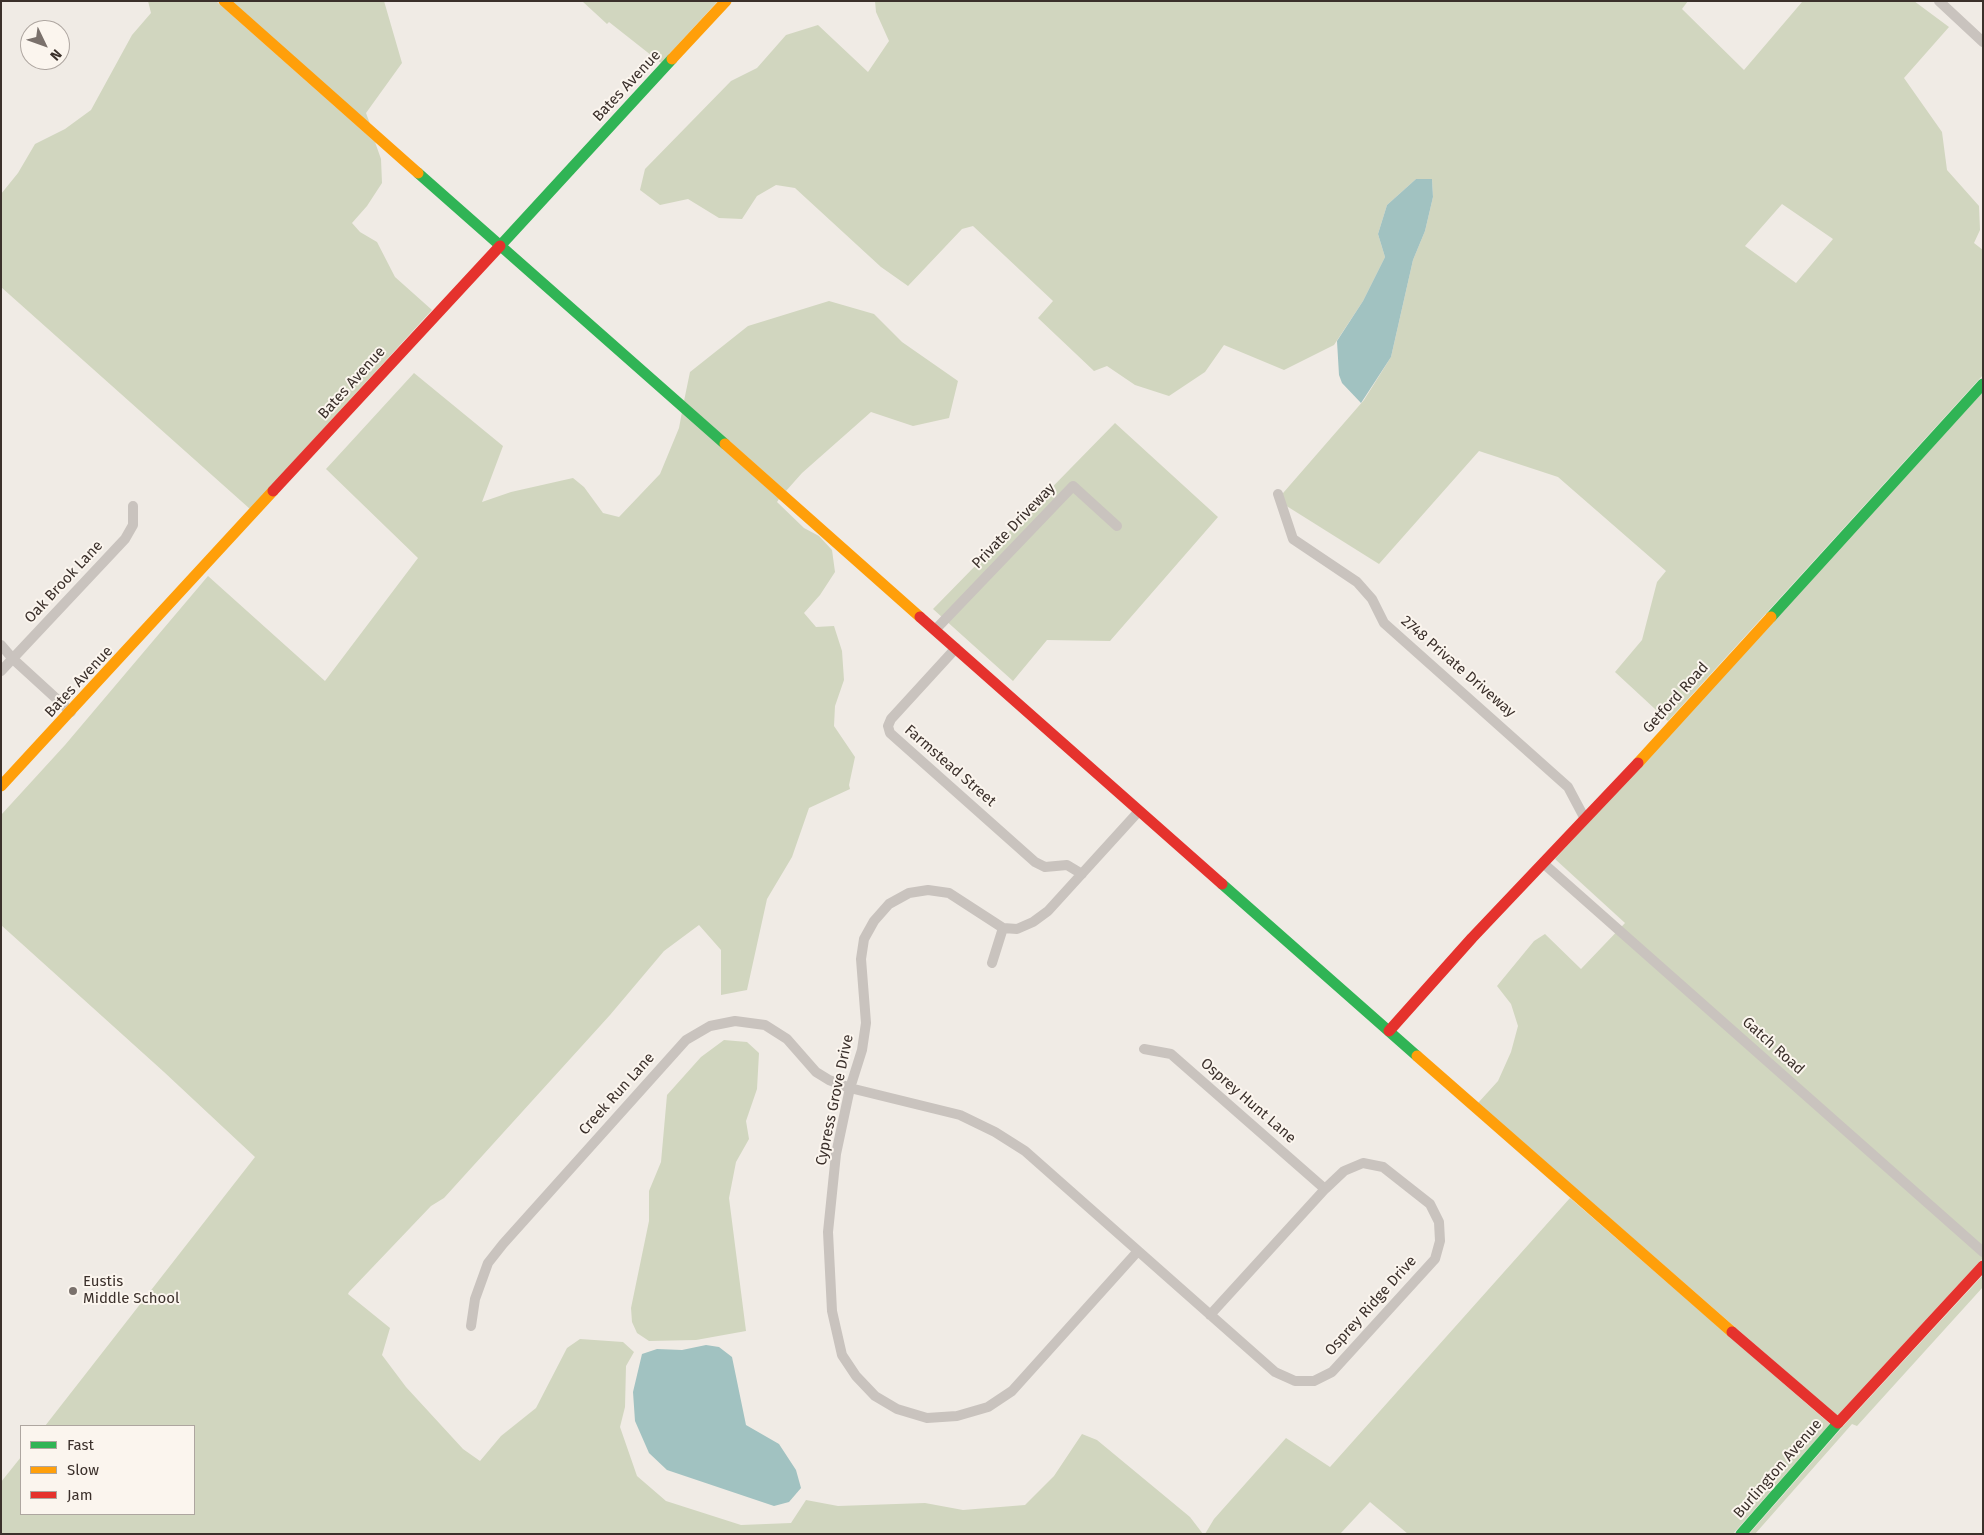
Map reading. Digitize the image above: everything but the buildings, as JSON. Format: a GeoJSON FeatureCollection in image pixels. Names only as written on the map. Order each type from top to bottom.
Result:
{"type":"FeatureCollection","features":[{"type":"Feature","properties":{"kind":"main road"},"geometry":{"type":"LineString","coordinates":[[224,1],[1139,811],[1838,1424]]}},
{"type":"Feature","properties":{"kind":"main road","name":"Bates Avenue"},"geometry":{"type":"LineString","coordinates":[[1,786],[498,245],[726,1]]}},
{"type":"Feature","properties":{"kind":"main road","name":"Getford Road"},"geometry":{"type":"LineString","coordinates":[[1389,1030],[1542,863],[1661,738],[1983,384]]}},
{"type":"Feature","properties":{"kind":"main road","name":"Burlington Avenue"},"geometry":{"type":"LineString","coordinates":[[1741,1534],[1838,1424],[1983,1266]]}},
{"type":"Feature","properties":{"kind":"street"},"geometry":{"type":"LineString","coordinates":[[1939,1],[1983,42]]}},
{"type":"Feature","properties":{"kind":"street","name":"Private Driveway"},"geometry":{"type":"LineString","coordinates":[[935,630],[1073,486],[1117,526]]}},
{"type":"Feature","properties":{"kind":"street","name":"2748 Private Driveway"},"geometry":{"type":"LineString","coordinates":[[1278,494],[1293,539],[1357,582],[1372,599],[1384,622],[1568,787],[1585,818]]}},
{"type":"Feature","properties":{"kind":"street","name":"Oak Brook Lane"},"geometry":{"type":"LineString","coordinates":[[1,671],[124,539],[133,525],[133,506]]}},
{"type":"Feature","properties":{"kind":"street"},"geometry":{"type":"LineString","coordinates":[[1,645],[13,659],[71,712]]}},
{"type":"Feature","properties":{"kind":"street","name":"Farmstead Street"},"geometry":{"type":"LineString","coordinates":[[956,648],[891,720],[888,726],[890,733],[1035,862],[1045,867],[1067,865],[1082,874]]}},
{"type":"Feature","properties":{"kind":"street"},"geometry":{"type":"LineString","coordinates":[[992,963],[1003,928],[1017,929],[1033,922],[1048,911],[1139,811]]}},
{"type":"Feature","properties":{"kind":"street","name":"Gatch Road"},"geometry":{"type":"LineString","coordinates":[[1542,863],[1983,1252]]}},
{"type":"Feature","properties":{"kind":"street","name":"Cypress Grove Drive"},"geometry":{"type":"LineString","coordinates":[[1003,928],[988,921],[968,904],[949,893],[928,890],[909,893],[889,904],[874,921],[864,939],[861,959],[866,1023],[862,1050],[850,1088],[836,1154],[828,1232],[832,1311],[842,1355],[856,1376],[875,1396],[897,1409],[927,1418],[957,1416],[988,1407],[1012,1391],[1138,1251]]}},
{"type":"Feature","properties":{"kind":"street","name":"Creek Run Lane"},"geometry":{"type":"LineString","coordinates":[[471,1326],[475,1298],[488,1264],[502,1244],[686,1040],[710,1026],[735,1022],[765,1025],[787,1039],[816,1072],[829,1080],[850,1088]]}},
{"type":"Feature","properties":{"kind":"street","name":"Osprey Hunt Lane"},"geometry":{"type":"LineString","coordinates":[[1144,1049],[1171,1054],[1325,1189]]}},
{"type":"Feature","properties":{"kind":"street","name":"Osprey Ridge Drive"},"geometry":{"type":"LineString","coordinates":[[850,1088],[960,1115],[995,1132],[1025,1151],[1210,1315],[1275,1372],[1295,1381],[1314,1381],[1332,1372],[1434,1259],[1440,1241],[1439,1222],[1430,1204],[1383,1167],[1363,1163],[1344,1171],[1325,1189],[1210,1315]]}},
{"type":"Feature","properties":{"kind":"green space"},"geometry":{"type":"Polygon","coordinates":[[[148,1],[216,1],[375,142],[381,159],[382,183],[367,206],[352,223],[360,232],[377,242],[395,277],[432,310],[250,509],[1,287],[1,194],[18,173],[35,144],[65,129],[91,110],[132,35],[151,13],[148,1]]]}},
{"type":"Feature","properties":{"kind":"green space"},"geometry":{"type":"Polygon","coordinates":[[[231,1],[384,1],[402,63],[366,113],[370,124],[231,1]]]}},
{"type":"Feature","properties":{"kind":"green space"},"geometry":{"type":"Polygon","coordinates":[[[582,1],[718,1],[661,63],[609,22],[607,24],[582,1]]]}},
{"type":"Feature","properties":{"kind":"green space"},"geometry":{"type":"Polygon","coordinates":[[[875,1],[1688,1],[1682,9],[1744,70],[1802,2],[1914,1],[1949,27],[1904,78],[1942,132],[1947,170],[1979,206],[1980,230],[1974,243],[1983,250],[1983,375],[1668,721],[1615,672],[1642,640],[1657,582],[1666,571],[1558,477],[1479,451],[1379,564],[1277,500],[1364,400],[1391,357],[1413,260],[1425,231],[1433,197],[1432,179],[1416,179],[1387,205],[1378,234],[1385,257],[1363,301],[1334,345],[1284,370],[1224,345],[1205,372],[1169,396],[1135,385],[1107,366],[1094,371],[1038,318],[1053,301],[973,226],[962,229],[908,286],[881,267],[795,188],[776,185],[757,196],[742,219],[719,218],[688,199],[660,205],[640,190],[645,169],[731,81],[757,68],[786,35],[818,25],[868,72],[889,41],[876,12],[875,1]],[[1782,204],[1745,246],[1796,283],[1833,239],[1782,204]]]}},
{"type":"Feature","properties":{"kind":"green space"},"geometry":{"type":"Polygon","coordinates":[[[829,301],[874,314],[902,342],[958,381],[949,418],[913,426],[871,412],[802,473],[786,491],[684,401],[690,372],[748,326],[829,301]]]}},
{"type":"Feature","properties":{"kind":"green space"},"geometry":{"type":"Polygon","coordinates":[[[414,373],[503,446],[482,502],[511,492],[573,478],[584,487],[603,513],[619,517],[660,474],[679,428],[682,412],[779,499],[777,502],[804,528],[819,536],[832,550],[835,572],[820,595],[804,613],[816,627],[834,626],[842,651],[844,680],[835,706],[834,726],[855,757],[849,785],[850,789],[809,808],[792,857],[767,899],[747,990],[721,995],[721,950],[699,925],[664,951],[610,1015],[444,1198],[431,1206],[349,1292],[348,1294],[390,1328],[382,1355],[406,1387],[463,1449],[480,1461],[501,1436],[536,1408],[567,1348],[580,1339],[623,1342],[634,1352],[626,1366],[625,1407],[620,1427],[637,1476],[666,1501],[741,1525],[791,1523],[806,1500],[838,1506],[925,1503],[963,1510],[1025,1505],[1054,1476],[1082,1434],[1097,1440],[1190,1517],[1203,1534],[1,1534],[1,1482],[20,1458],[20,1515],[195,1515],[195,1425],[46,1425],[255,1157],[1,925],[1,815],[65,745],[208,576],[325,681],[418,558],[326,469],[414,373]]]}},
{"type":"Feature","properties":{"kind":"green space"},"geometry":{"type":"Polygon","coordinates":[[[1983,392],[1983,1258],[1837,1416],[1478,1103],[1498,1081],[1511,1052],[1518,1026],[1511,1004],[1497,986],[1534,941],[1545,934],[1581,969],[1625,923],[1555,859],[1983,392]]]}},
{"type":"Feature","properties":{"kind":"green space"},"geometry":{"type":"Polygon","coordinates":[[[1115,423],[1218,517],[1110,641],[1047,640],[1013,681],[933,609],[1115,423]]]}},
{"type":"Feature","properties":{"kind":"green space"},"geometry":{"type":"Polygon","coordinates":[[[724,1040],[747,1042],[759,1053],[757,1089],[746,1121],[749,1139],[736,1162],[729,1198],[746,1331],[696,1340],[649,1341],[637,1333],[632,1322],[631,1308],[649,1221],[649,1191],[661,1162],[667,1095],[701,1057],[724,1040]]]}},
{"type":"Feature","properties":{"kind":"green space"},"geometry":{"type":"Polygon","coordinates":[[[1570,1198],[1830,1424],[1733,1534],[1408,1534],[1370,1502],[1340,1534],[1205,1534],[1214,1519],[1286,1438],[1330,1467],[1570,1198]]]}},
{"type":"Feature","properties":{"kind":"green space"},"geometry":{"type":"Polygon","coordinates":[[[1983,1275],[1983,1287],[1857,1426],[1852,1424],[1755,1534],[1749,1534],[1847,1422],[1983,1275]]]}},
{"type":"Feature","properties":{"kind":"water"},"geometry":{"type":"Polygon","coordinates":[[[1416,179],[1432,179],[1433,197],[1425,231],[1413,260],[1391,357],[1361,403],[1342,383],[1339,375],[1337,341],[1363,301],[1385,257],[1378,234],[1387,205],[1416,179]]]}},
{"type":"Feature","properties":{"kind":"water"},"geometry":{"type":"Polygon","coordinates":[[[706,1345],[719,1347],[732,1357],[746,1425],[779,1444],[796,1470],[801,1488],[789,1502],[774,1506],[667,1470],[649,1453],[635,1421],[633,1392],[642,1354],[657,1349],[682,1350],[706,1345]]]}},
{"type":"Feature","properties":{"kind":"traffic: fast"},"geometry":{"type":"LineString","coordinates":[[500,246],[672,59]]}},
{"type":"Feature","properties":{"kind":"traffic: fast"},"geometry":{"type":"LineString","coordinates":[[418,173],[725,444]]}},
{"type":"Feature","properties":{"kind":"traffic: fast"},"geometry":{"type":"LineString","coordinates":[[1771,617],[1983,384]]}},
{"type":"Feature","properties":{"kind":"traffic: fast"},"geometry":{"type":"LineString","coordinates":[[1222,884],[1417,1056]]}},
{"type":"Feature","properties":{"kind":"traffic: fast"},"geometry":{"type":"LineString","coordinates":[[1741,1534],[1838,1423]]}},
{"type":"Feature","properties":{"kind":"traffic: slow"},"geometry":{"type":"LineString","coordinates":[[224,1],[418,173]]}},
{"type":"Feature","properties":{"kind":"traffic: slow"},"geometry":{"type":"LineString","coordinates":[[672,59],[726,1]]}},
{"type":"Feature","properties":{"kind":"traffic: slow"},"geometry":{"type":"LineString","coordinates":[[725,444],[920,617]]}},
{"type":"Feature","properties":{"kind":"traffic: slow"},"geometry":{"type":"LineString","coordinates":[[1,786],[273,491]]}},
{"type":"Feature","properties":{"kind":"traffic: slow"},"geometry":{"type":"LineString","coordinates":[[1638,763],[1771,617]]}},
{"type":"Feature","properties":{"kind":"traffic: slow"},"geometry":{"type":"LineString","coordinates":[[1417,1056],[1732,1332]]}},
{"type":"Feature","properties":{"kind":"traffic: jam"},"geometry":{"type":"LineString","coordinates":[[273,491],[500,246]]}},
{"type":"Feature","properties":{"kind":"traffic: jam"},"geometry":{"type":"LineString","coordinates":[[920,617],[1222,884]]}},
{"type":"Feature","properties":{"kind":"traffic: jam"},"geometry":{"type":"LineString","coordinates":[[1389,1031],[1472,938],[1638,763]]}},
{"type":"Feature","properties":{"kind":"traffic: jam"},"geometry":{"type":"LineString","coordinates":[[1732,1332],[1838,1423],[1983,1266]]}},
{"type":"Feature","properties":{"kind":"place","name":"Eustis Middle School"},"geometry":{"type":"Point","coordinates":[73,1291]}}]}
